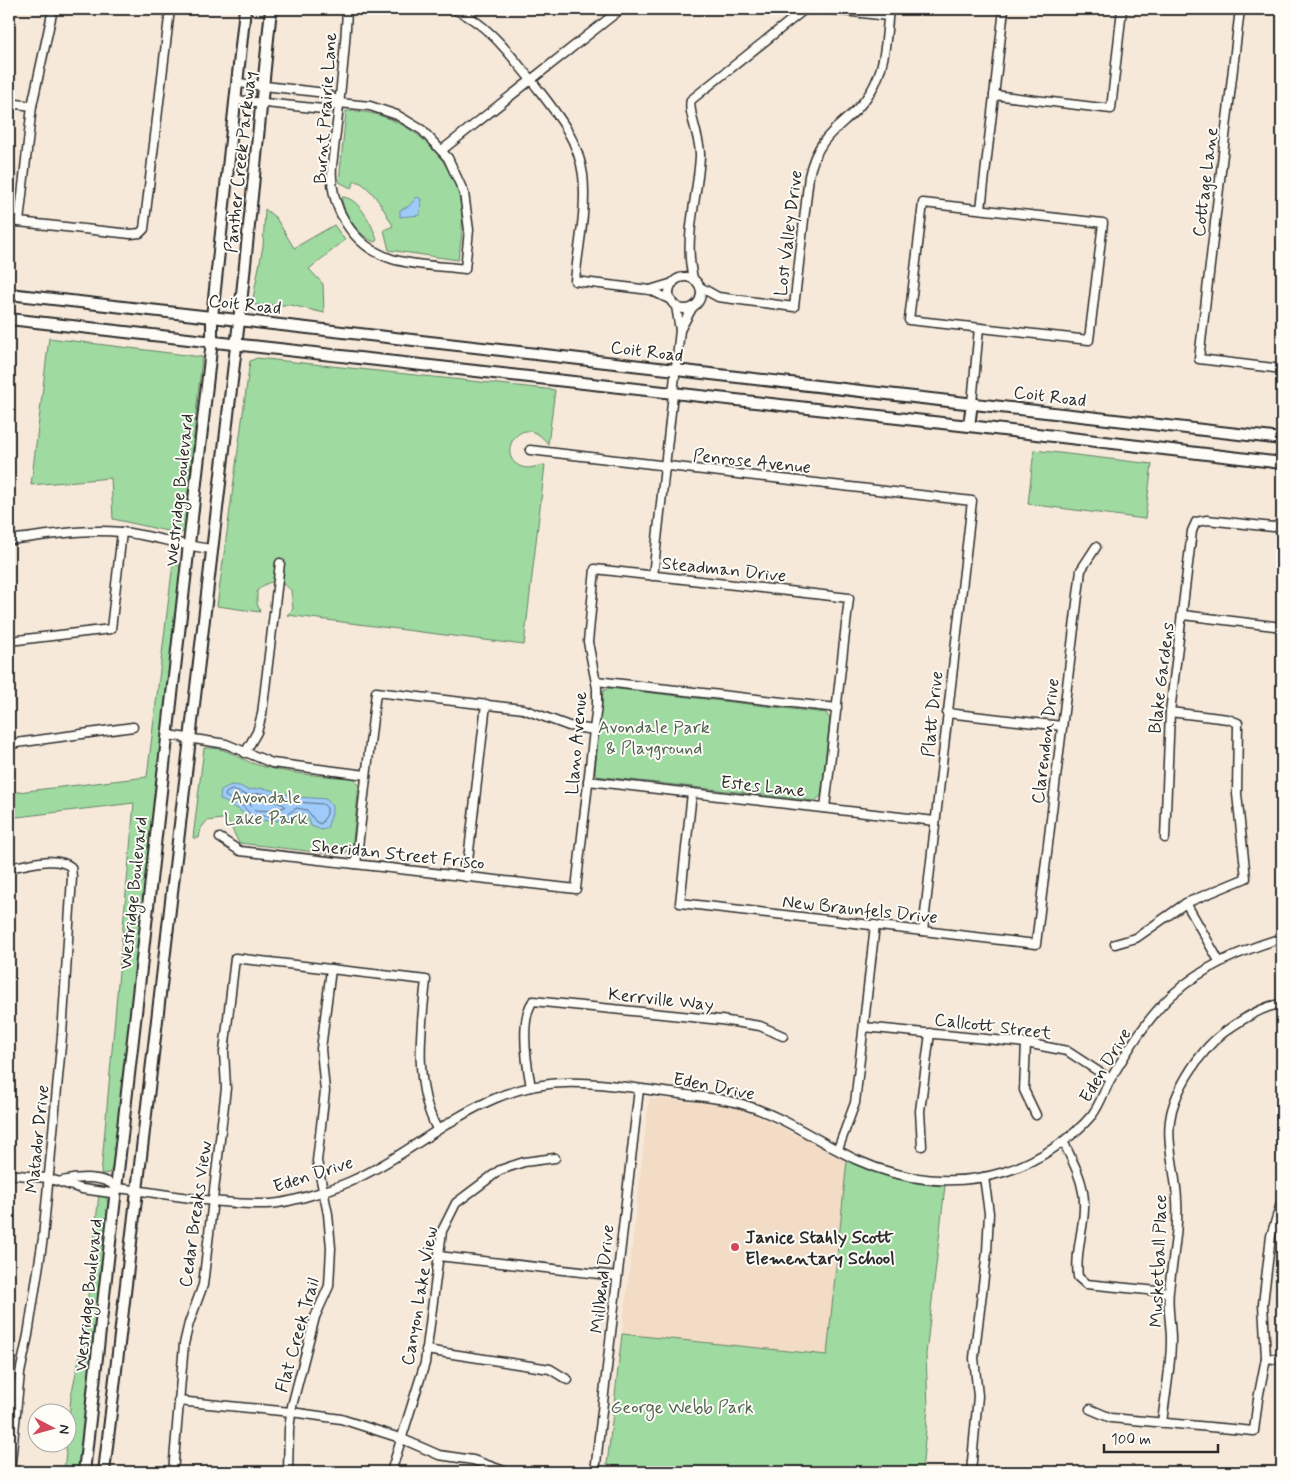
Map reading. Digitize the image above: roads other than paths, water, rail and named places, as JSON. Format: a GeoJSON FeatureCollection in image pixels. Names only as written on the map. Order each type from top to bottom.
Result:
{"type":"FeatureCollection","features":[{"type":"Feature","properties":{"kind":"main road","name":"Panther Creek Parkway"},"geometry":{"type":"LineString","coordinates":[[212,317],[245,9]]}},
{"type":"Feature","properties":{"kind":"main road","name":"Panther Creek Parkway"},"geometry":{"type":"LineString","coordinates":[[239,319],[263,103],[271,9]]}},
{"type":"Feature","properties":{"kind":"main road","name":"Coit Road"},"geometry":{"type":"LineString","coordinates":[[9,294],[1282,439]]}},
{"type":"Feature","properties":{"kind":"main road","name":"Westridge Boulevard"},"geometry":{"type":"LineString","coordinates":[[84,1472],[212,341],[212,317]]}},
{"type":"Feature","properties":{"kind":"main road"},"geometry":{"type":"LineString","coordinates":[[9,319],[970,426],[1282,463]]}},
{"type":"Feature","properties":{"kind":"main road","name":"Westridge Boulevard"},"geometry":{"type":"LineString","coordinates":[[104,1472],[239,319]]}},
{"type":"Feature","properties":{"kind":"main road"},"geometry":{"type":"LineString","coordinates":[[970,426],[972,403]]}},
{"type":"Feature","properties":{"kind":"street"},"geometry":{"type":"LineString","coordinates":[[19,222],[32,106],[53,9]]}},
{"type":"Feature","properties":{"kind":"street"},"geometry":{"type":"LineString","coordinates":[[9,221],[140,233],[144,229],[170,9]]}},
{"type":"Feature","properties":{"kind":"street","name":"Burnt Prairie Lane"},"geometry":{"type":"LineString","coordinates":[[347,9],[346,46],[332,184],[338,208],[350,230],[369,248],[392,259],[465,269],[469,230],[466,202],[457,175],[442,150]]}},
{"type":"Feature","properties":{"kind":"street"},"geometry":{"type":"LineString","coordinates":[[454,9],[487,29],[567,128],[581,164],[584,194],[574,282],[650,290],[684,309],[718,297]]}},
{"type":"Feature","properties":{"kind":"street"},"geometry":{"type":"LineString","coordinates":[[236,100],[323,109],[339,103],[370,106],[397,115],[422,130],[442,150],[620,9]]}},
{"type":"Feature","properties":{"kind":"street"},"geometry":{"type":"LineString","coordinates":[[718,297],[700,287],[693,278],[689,260],[700,155],[698,135],[690,104],[694,97],[805,9]]}},
{"type":"Feature","properties":{"kind":"street"},"geometry":{"type":"LineString","coordinates":[[827,9],[888,12]]}},
{"type":"Feature","properties":{"kind":"street"},"geometry":{"type":"LineString","coordinates":[[981,210],[1004,9]]}},
{"type":"Feature","properties":{"kind":"street"},"geometry":{"type":"LineString","coordinates":[[994,95],[1111,109],[1122,9]]}},
{"type":"Feature","properties":{"kind":"street","name":"Cottage Lane"},"geometry":{"type":"LineString","coordinates":[[1240,9],[1199,359],[1282,369]]}},
{"type":"Feature","properties":{"kind":"street","name":"Lost Valley Drive"},"geometry":{"type":"LineString","coordinates":[[718,297],[794,306],[809,176],[813,160],[830,133],[863,102],[876,82],[882,62],[888,12]]}},
{"type":"Feature","properties":{"kind":"street"},"geometry":{"type":"LineString","coordinates":[[238,83],[326,93],[339,103]]}},
{"type":"Feature","properties":{"kind":"street"},"geometry":{"type":"LineString","coordinates":[[9,102],[32,106]]}},
{"type":"Feature","properties":{"kind":"street"},"geometry":{"type":"LineString","coordinates":[[923,203],[981,210],[1103,223],[1089,340],[910,320],[923,203]]}},
{"type":"Feature","properties":{"kind":"street"},"geometry":{"type":"LineString","coordinates":[[653,576],[680,330],[669,291],[689,260]]}},
{"type":"Feature","properties":{"kind":"street"},"geometry":{"type":"LineString","coordinates":[[650,290],[684,277],[693,278]]}},
{"type":"Feature","properties":{"kind":"street"},"geometry":{"type":"LineString","coordinates":[[680,330],[702,295],[700,287]]}},
{"type":"Feature","properties":{"kind":"street"},"geometry":{"type":"LineString","coordinates":[[972,403],[979,328]]}},
{"type":"Feature","properties":{"kind":"street","name":"Penrose Avenue"},"geometry":{"type":"LineString","coordinates":[[530,450],[972,501]]}},
{"type":"Feature","properties":{"kind":"street","name":"Platt Drive"},"geometry":{"type":"LineString","coordinates":[[923,931],[972,501]]}},
{"type":"Feature","properties":{"kind":"street","name":"Blake Gardens"},"geometry":{"type":"LineString","coordinates":[[1165,838],[1170,712],[1184,615],[1192,531],[1196,522],[1207,520],[1273,527],[1282,524]]}},
{"type":"Feature","properties":{"kind":"street"},"geometry":{"type":"LineString","coordinates":[[9,540],[78,531],[122,532],[212,549]]}},
{"type":"Feature","properties":{"kind":"street"},"geometry":{"type":"LineString","coordinates":[[9,641],[110,629],[122,532]]}},
{"type":"Feature","properties":{"kind":"street","name":"Clarendon Drive"},"geometry":{"type":"LineString","coordinates":[[1036,944],[1081,570],[1096,547]]}},
{"type":"Feature","properties":{"kind":"street"},"geometry":{"type":"LineString","coordinates":[[245,752],[256,732],[262,714],[280,563]]}},
{"type":"Feature","properties":{"kind":"street","name":"Steadman Drive"},"geometry":{"type":"LineString","coordinates":[[595,570],[849,598],[837,708]]}},
{"type":"Feature","properties":{"kind":"street","name":"Llano Avenue"},"geometry":{"type":"LineString","coordinates":[[576,889],[597,699],[596,681],[588,642],[595,570]]}},
{"type":"Feature","properties":{"kind":"street"},"geometry":{"type":"LineString","coordinates":[[1184,615],[1282,627]]}},
{"type":"Feature","properties":{"kind":"street"},"geometry":{"type":"LineString","coordinates":[[596,681],[837,708],[825,808]]}},
{"type":"Feature","properties":{"kind":"street"},"geometry":{"type":"LineString","coordinates":[[356,864],[376,692],[530,710],[569,726],[594,730]]}},
{"type":"Feature","properties":{"kind":"street"},"geometry":{"type":"LineString","coordinates":[[466,877],[486,704]]}},
{"type":"Feature","properties":{"kind":"street"},"geometry":{"type":"LineString","coordinates":[[1115,944],[1136,938],[1186,903],[1246,878],[1237,794],[1238,722],[1228,718],[1170,712]]}},
{"type":"Feature","properties":{"kind":"street"},"geometry":{"type":"LineString","coordinates":[[947,713],[1062,726]]}},
{"type":"Feature","properties":{"kind":"street"},"geometry":{"type":"LineString","coordinates":[[9,744],[133,728]]}},
{"type":"Feature","properties":{"kind":"street"},"geometry":{"type":"LineString","coordinates":[[168,735],[226,744],[272,763],[366,775]]}},
{"type":"Feature","properties":{"kind":"street","name":"Estes Lane"},"geometry":{"type":"LineString","coordinates":[[588,781],[935,821]]}},
{"type":"Feature","properties":{"kind":"street","name":"New Braunfels Drive"},"geometry":{"type":"LineString","coordinates":[[692,793],[680,903],[1036,944]]}},
{"type":"Feature","properties":{"kind":"street","name":"Sheridan Street Frisco"},"geometry":{"type":"LineString","coordinates":[[220,838],[240,851],[576,889]]}},
{"type":"Feature","properties":{"kind":"street","name":"Matador Drive"},"geometry":{"type":"LineString","coordinates":[[9,868],[56,861],[65,862],[71,867],[62,1035],[47,1178],[43,1238],[28,1335],[20,1373],[10,1472]]}},
{"type":"Feature","properties":{"kind":"street"},"geometry":{"type":"LineString","coordinates":[[1186,903],[1219,961]]}},
{"type":"Feature","properties":{"kind":"street"},"geometry":{"type":"LineString","coordinates":[[838,1149],[854,1103],[875,926]]}},
{"type":"Feature","properties":{"kind":"street","name":"Eden Drive"},"geometry":{"type":"LineString","coordinates":[[9,1174],[47,1178],[62,1181],[82,1189],[112,1193],[116,1188],[213,1200],[270,1204],[322,1191],[350,1181],[494,1097],[560,1083],[580,1083],[639,1089],[744,1105],[787,1123],[857,1160],[881,1169],[920,1178],[958,1181],[984,1178],[1008,1171],[1063,1141],[1093,1114],[1110,1079],[1147,1025],[1170,996],[1219,961],[1254,946],[1282,938]]}},
{"type":"Feature","properties":{"kind":"street","name":"Cedar Breaks View"},"geometry":{"type":"LineString","coordinates":[[173,1472],[178,1401],[186,1337],[203,1285],[226,1088],[224,1052],[235,958],[331,969]]}},
{"type":"Feature","properties":{"kind":"street"},"geometry":{"type":"LineString","coordinates":[[331,969],[426,980],[421,1051],[430,1116],[437,1129]]}},
{"type":"Feature","properties":{"kind":"street","name":"Flat Creek Trail"},"geometry":{"type":"LineString","coordinates":[[288,1472],[291,1412],[315,1317],[329,1286],[329,1222],[317,1161],[325,1090],[321,1049],[331,969]]}},
{"type":"Feature","properties":{"kind":"street","name":"Kerrville Way"},"geometry":{"type":"LineString","coordinates":[[531,1088],[526,1044],[527,1018],[529,1006],[533,1001],[721,1020],[760,1026],[784,1036]]}},
{"type":"Feature","properties":{"kind":"street","name":"Musketball Place"},"geometry":{"type":"LineString","coordinates":[[1162,1423],[1171,1340],[1168,1292],[1174,1252],[1177,1200],[1168,1128],[1172,1108],[1189,1074],[1208,1046],[1236,1024],[1273,1004],[1282,1004]]}},
{"type":"Feature","properties":{"kind":"street","name":"Callcott Street"},"geometry":{"type":"LineString","coordinates":[[864,1027],[1026,1043],[1067,1051],[1110,1079]]}},
{"type":"Feature","properties":{"kind":"street"},"geometry":{"type":"LineString","coordinates":[[922,1146],[920,1111],[930,1033]]}},
{"type":"Feature","properties":{"kind":"street"},"geometry":{"type":"LineString","coordinates":[[1026,1043],[1024,1090],[1036,1115]]}},
{"type":"Feature","properties":{"kind":"street","name":"Millbend Drive"},"geometry":{"type":"LineString","coordinates":[[595,1472],[639,1089]]}},
{"type":"Feature","properties":{"kind":"street"},"geometry":{"type":"LineString","coordinates":[[1063,1141],[1078,1174],[1083,1193],[1076,1263],[1078,1277],[1086,1284],[1168,1292]]}},
{"type":"Feature","properties":{"kind":"street","name":"Canyon Lake View"},"geometry":{"type":"LineString","coordinates":[[391,1472],[400,1438],[425,1363],[442,1231],[456,1203],[500,1170],[524,1162],[555,1158]]}},
{"type":"Feature","properties":{"kind":"street"},"geometry":{"type":"LineString","coordinates":[[970,1472],[978,1396],[974,1358],[987,1252],[989,1213],[984,1178]]}},
{"type":"Feature","properties":{"kind":"street"},"geometry":{"type":"LineString","coordinates":[[1090,1408],[1110,1418],[1254,1432],[1266,1358],[1263,1304],[1272,1230],[1282,1200]]}},
{"type":"Feature","properties":{"kind":"street"},"geometry":{"type":"LineString","coordinates":[[438,1256],[617,1276]]}},
{"type":"Feature","properties":{"kind":"street"},"geometry":{"type":"LineString","coordinates":[[426,1350],[550,1369],[568,1380]]}},
{"type":"Feature","properties":{"kind":"street"},"geometry":{"type":"LineString","coordinates":[[1266,1358],[1282,1360]]}},
{"type":"Feature","properties":{"kind":"street"},"geometry":{"type":"LineString","coordinates":[[178,1401],[291,1412],[341,1420],[400,1438],[439,1455],[473,1460],[490,1469],[507,1472]]}},
{"type":"Feature","properties":{"kind":"water"},"geometry":{"type":"Polygon","coordinates":[[[417,197],[421,199],[420,215],[400,217],[400,210],[409,206],[417,197]]]}},
{"type":"Feature","properties":{"kind":"water"},"geometry":{"type":"Polygon","coordinates":[[[231,785],[240,786],[248,790],[263,788],[298,797],[326,799],[332,806],[332,814],[327,828],[322,830],[311,826],[306,816],[296,813],[287,820],[250,821],[241,811],[220,799],[221,790],[231,785]]]}},
{"type":"Feature","properties":{"kind":"place","name":"Janice Stahly Scott Elementary School"},"geometry":{"type":"Point","coordinates":[735,1247]}},
{"type":"Feature","properties":{"kind":"park label","name":"Avondale Park & Playground"},"geometry":{"type":"Point","coordinates":[654,738]}},
{"type":"Feature","properties":{"kind":"park label","name":"Avondale Lake Park"},"geometry":{"type":"Point","coordinates":[266,808]}},
{"type":"Feature","properties":{"kind":"park label","name":"George Webb Park"},"geometry":{"type":"Point","coordinates":[682,1407]}}]}
